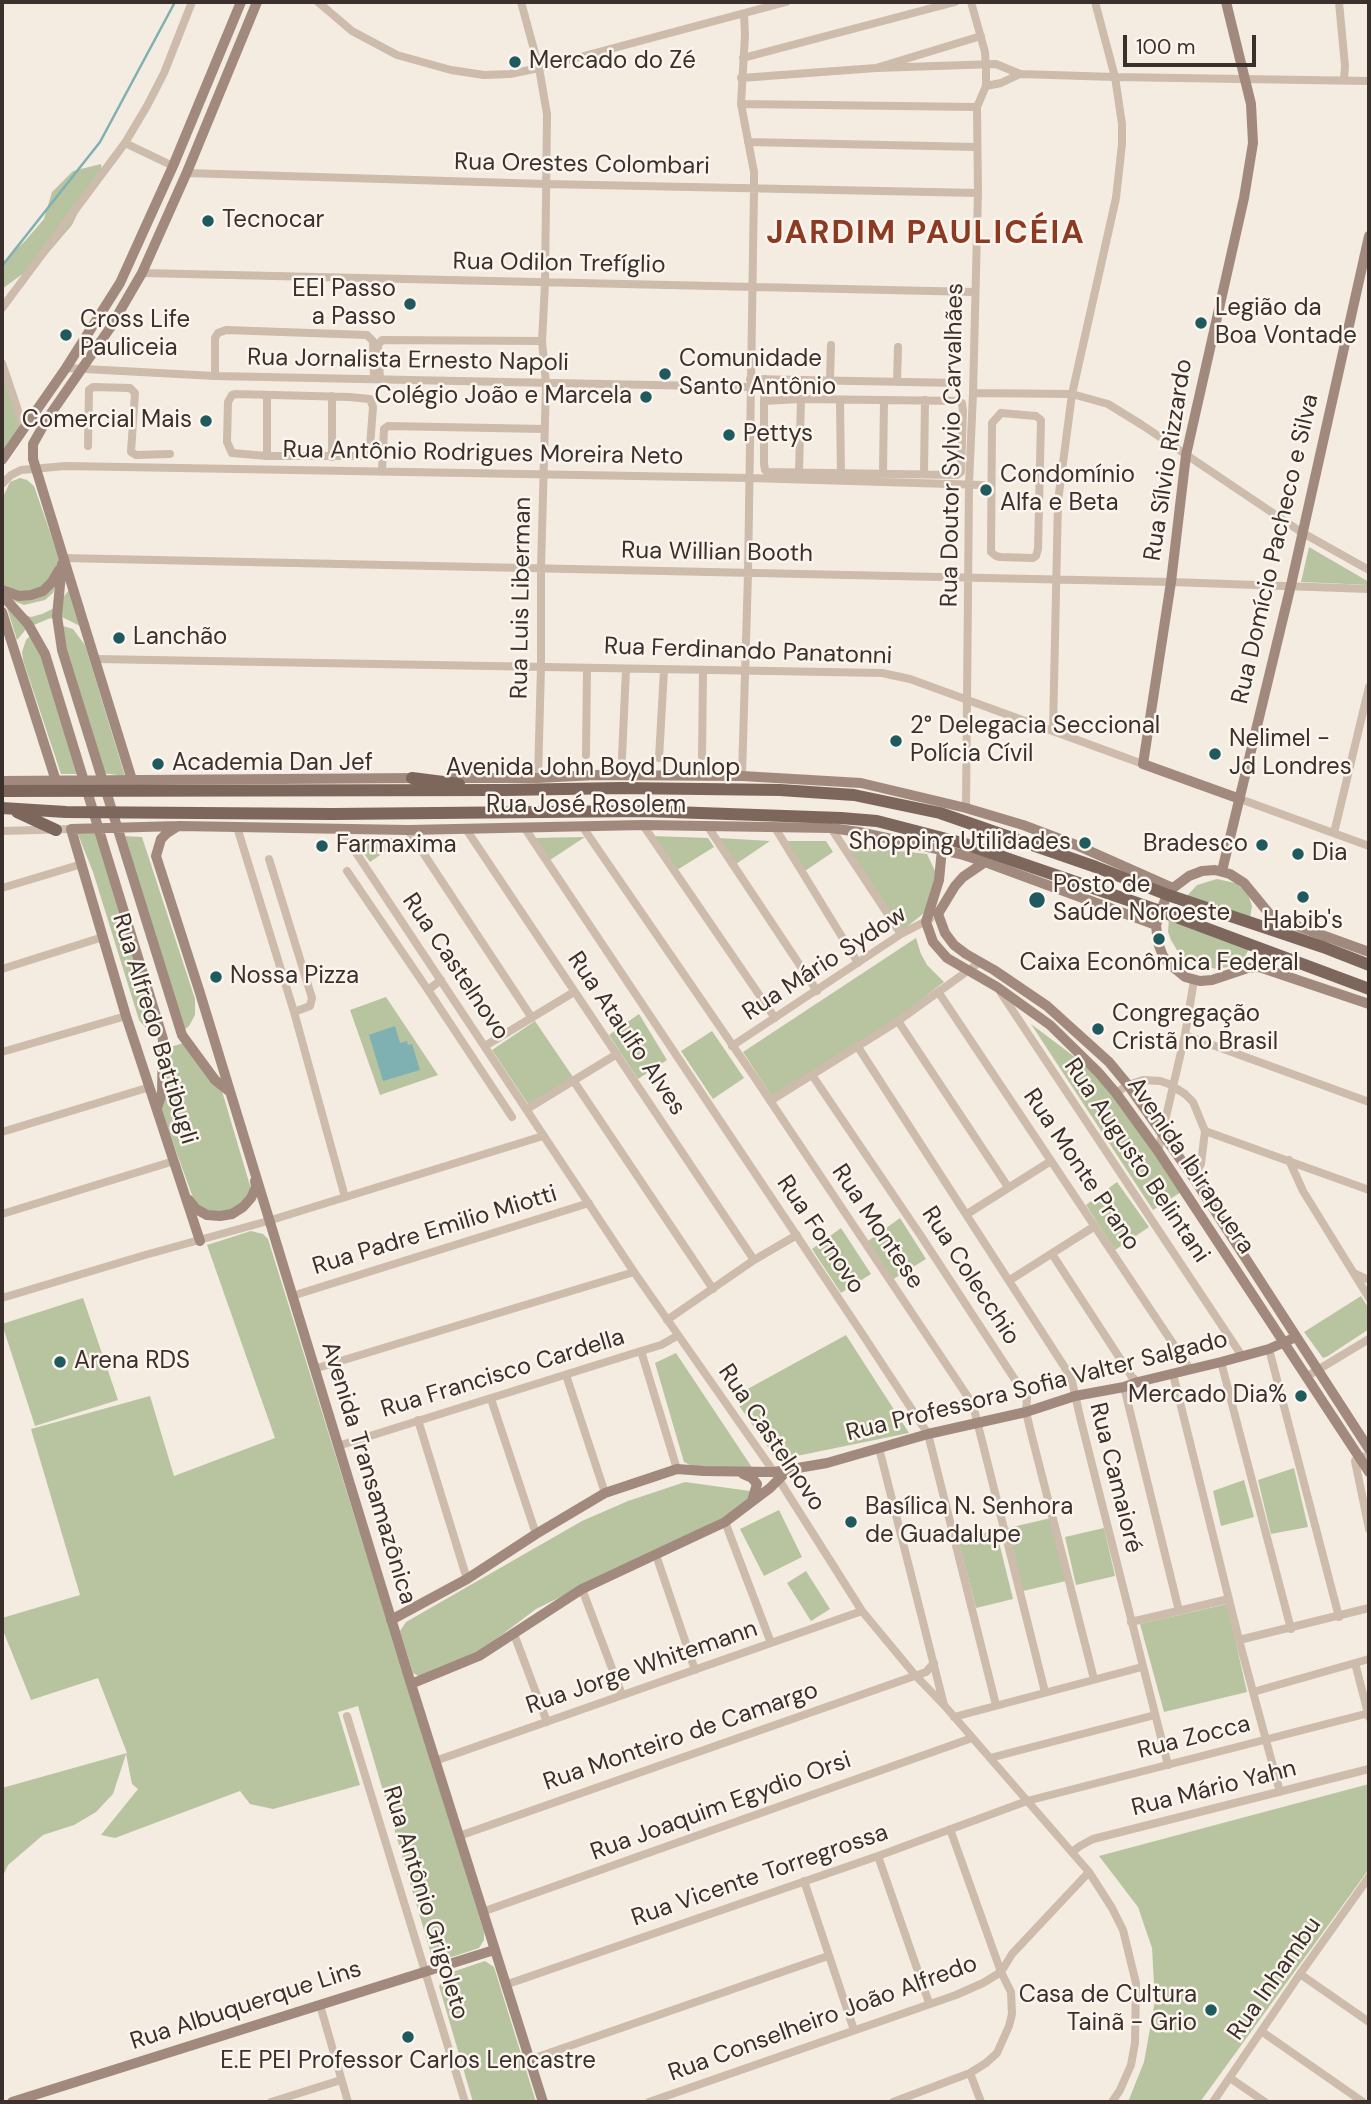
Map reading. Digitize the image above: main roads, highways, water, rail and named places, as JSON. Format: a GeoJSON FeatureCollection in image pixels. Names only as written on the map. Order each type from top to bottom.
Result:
{"type":"FeatureCollection","features":[{"type":"Feature","properties":{"kind":"main road"},"geometry":{"type":"LineString","coordinates":[[412,778],[505,790]]}},
{"type":"Feature","properties":{"kind":"main road","name":"Avenida John Boyd Dunlop"},"geometry":{"type":"LineString","coordinates":[[2,791],[621,788],[779,790],[854,795],[940,813],[1171,891],[1369,965]]}},
{"type":"Feature","properties":{"kind":"main road"},"geometry":{"type":"LineString","coordinates":[[6,808],[56,830]]}},
{"type":"Feature","properties":{"kind":"main road","name":"Avenida John Boyd Dunlop"},"geometry":{"type":"LineString","coordinates":[[6,808],[66,812],[333,814],[644,811],[877,821],[962,843],[1160,911],[1369,989]]}},
{"type":"Feature","properties":{"kind":"water"},"geometry":{"type":"Polygon","coordinates":[[[395,1026],[400,1043],[407,1041],[408,1045],[412,1044],[420,1070],[383,1081],[369,1035],[395,1026]]]}},
{"type":"Feature","properties":{"kind":"waterway"},"geometry":{"type":"LineString","coordinates":[[2,266],[100,142],[175,2]]}},
{"type":"Feature","properties":{"kind":"place","name":"Mercado do Zé"},"geometry":{"type":"Point","coordinates":[515,62]}},
{"type":"Feature","properties":{"kind":"place","name":"Tecnocar"},"geometry":{"type":"Point","coordinates":[208,221]}},
{"type":"Feature","properties":{"kind":"place","name":"EEI Passo a Passo"},"geometry":{"type":"Point","coordinates":[410,304]}},
{"type":"Feature","properties":{"kind":"place","name":"Legião da Boa Vontade"},"geometry":{"type":"Point","coordinates":[1201,323]}},
{"type":"Feature","properties":{"kind":"place","name":"Cross Life Pauliceia"},"geometry":{"type":"Point","coordinates":[66,335]}},
{"type":"Feature","properties":{"kind":"place","name":"Comunidade Santo Antônio"},"geometry":{"type":"Point","coordinates":[665,374]}},
{"type":"Feature","properties":{"kind":"place","name":"Colégio João e Marcela"},"geometry":{"type":"Point","coordinates":[646,397]}},
{"type":"Feature","properties":{"kind":"place","name":"Comercial Mais"},"geometry":{"type":"Point","coordinates":[206,421]}},
{"type":"Feature","properties":{"kind":"place","name":"Pettys"},"geometry":{"type":"Point","coordinates":[729,435]}},
{"type":"Feature","properties":{"kind":"place","name":"Condomínio Alfa e Beta"},"geometry":{"type":"Point","coordinates":[986,490]}},
{"type":"Feature","properties":{"kind":"place","name":"Lanchão"},"geometry":{"type":"Point","coordinates":[119,638]}},
{"type":"Feature","properties":{"kind":"place","name":"2° Delegacia Seccional Polícia Cívil"},"geometry":{"type":"Point","coordinates":[896,741]}},
{"type":"Feature","properties":{"kind":"place","name":"Nelimel - Jd Londres"},"geometry":{"type":"Point","coordinates":[1215,754]}},
{"type":"Feature","properties":{"kind":"place","name":"Academia Dan Jef"},"geometry":{"type":"Point","coordinates":[158,764]}},
{"type":"Feature","properties":{"kind":"place","name":"Shopping Utilidades"},"geometry":{"type":"Point","coordinates":[1085,843]}},
{"type":"Feature","properties":{"kind":"place","name":"Bradesco"},"geometry":{"type":"Point","coordinates":[1262,845]}},
{"type":"Feature","properties":{"kind":"place","name":"Farmaxima"},"geometry":{"type":"Point","coordinates":[322,846]}},
{"type":"Feature","properties":{"kind":"place","name":"Dia"},"geometry":{"type":"Point","coordinates":[1298,854]}},
{"type":"Feature","properties":{"kind":"place","name":"Habib's"},"geometry":{"type":"Point","coordinates":[1303,897]}},
{"type":"Feature","properties":{"kind":"place","name":"Posto de Saúde Noroeste"},"geometry":{"type":"Point","coordinates":[1037,900]}},
{"type":"Feature","properties":{"kind":"place","name":"Caixa Econômica Federal"},"geometry":{"type":"Point","coordinates":[1159,939]}},
{"type":"Feature","properties":{"kind":"place","name":"Nossa Pizza"},"geometry":{"type":"Point","coordinates":[216,977]}},
{"type":"Feature","properties":{"kind":"place","name":"Congregação Cristã no Brasil"},"geometry":{"type":"Point","coordinates":[1098,1029]}},
{"type":"Feature","properties":{"kind":"place","name":"Arena RDS"},"geometry":{"type":"Point","coordinates":[60,1362]}},
{"type":"Feature","properties":{"kind":"place","name":"Mercado Dia%"},"geometry":{"type":"Point","coordinates":[1301,1396]}},
{"type":"Feature","properties":{"kind":"place","name":"Basílica N. Senhora de Guadalupe"},"geometry":{"type":"Point","coordinates":[851,1522]}},
{"type":"Feature","properties":{"kind":"place","name":"Casa de Cultura Tainã - Grio"},"geometry":{"type":"Point","coordinates":[1211,2010]}},
{"type":"Feature","properties":{"kind":"place","name":"E.E PEI Professor Carlos Lencastre"},"geometry":{"type":"Point","coordinates":[408,2037]}},
{"type":"Feature","properties":{"kind":"district","name":"JARDIM PAULICÉIA"},"geometry":{"type":"Point","coordinates":[926,235]}}]}
